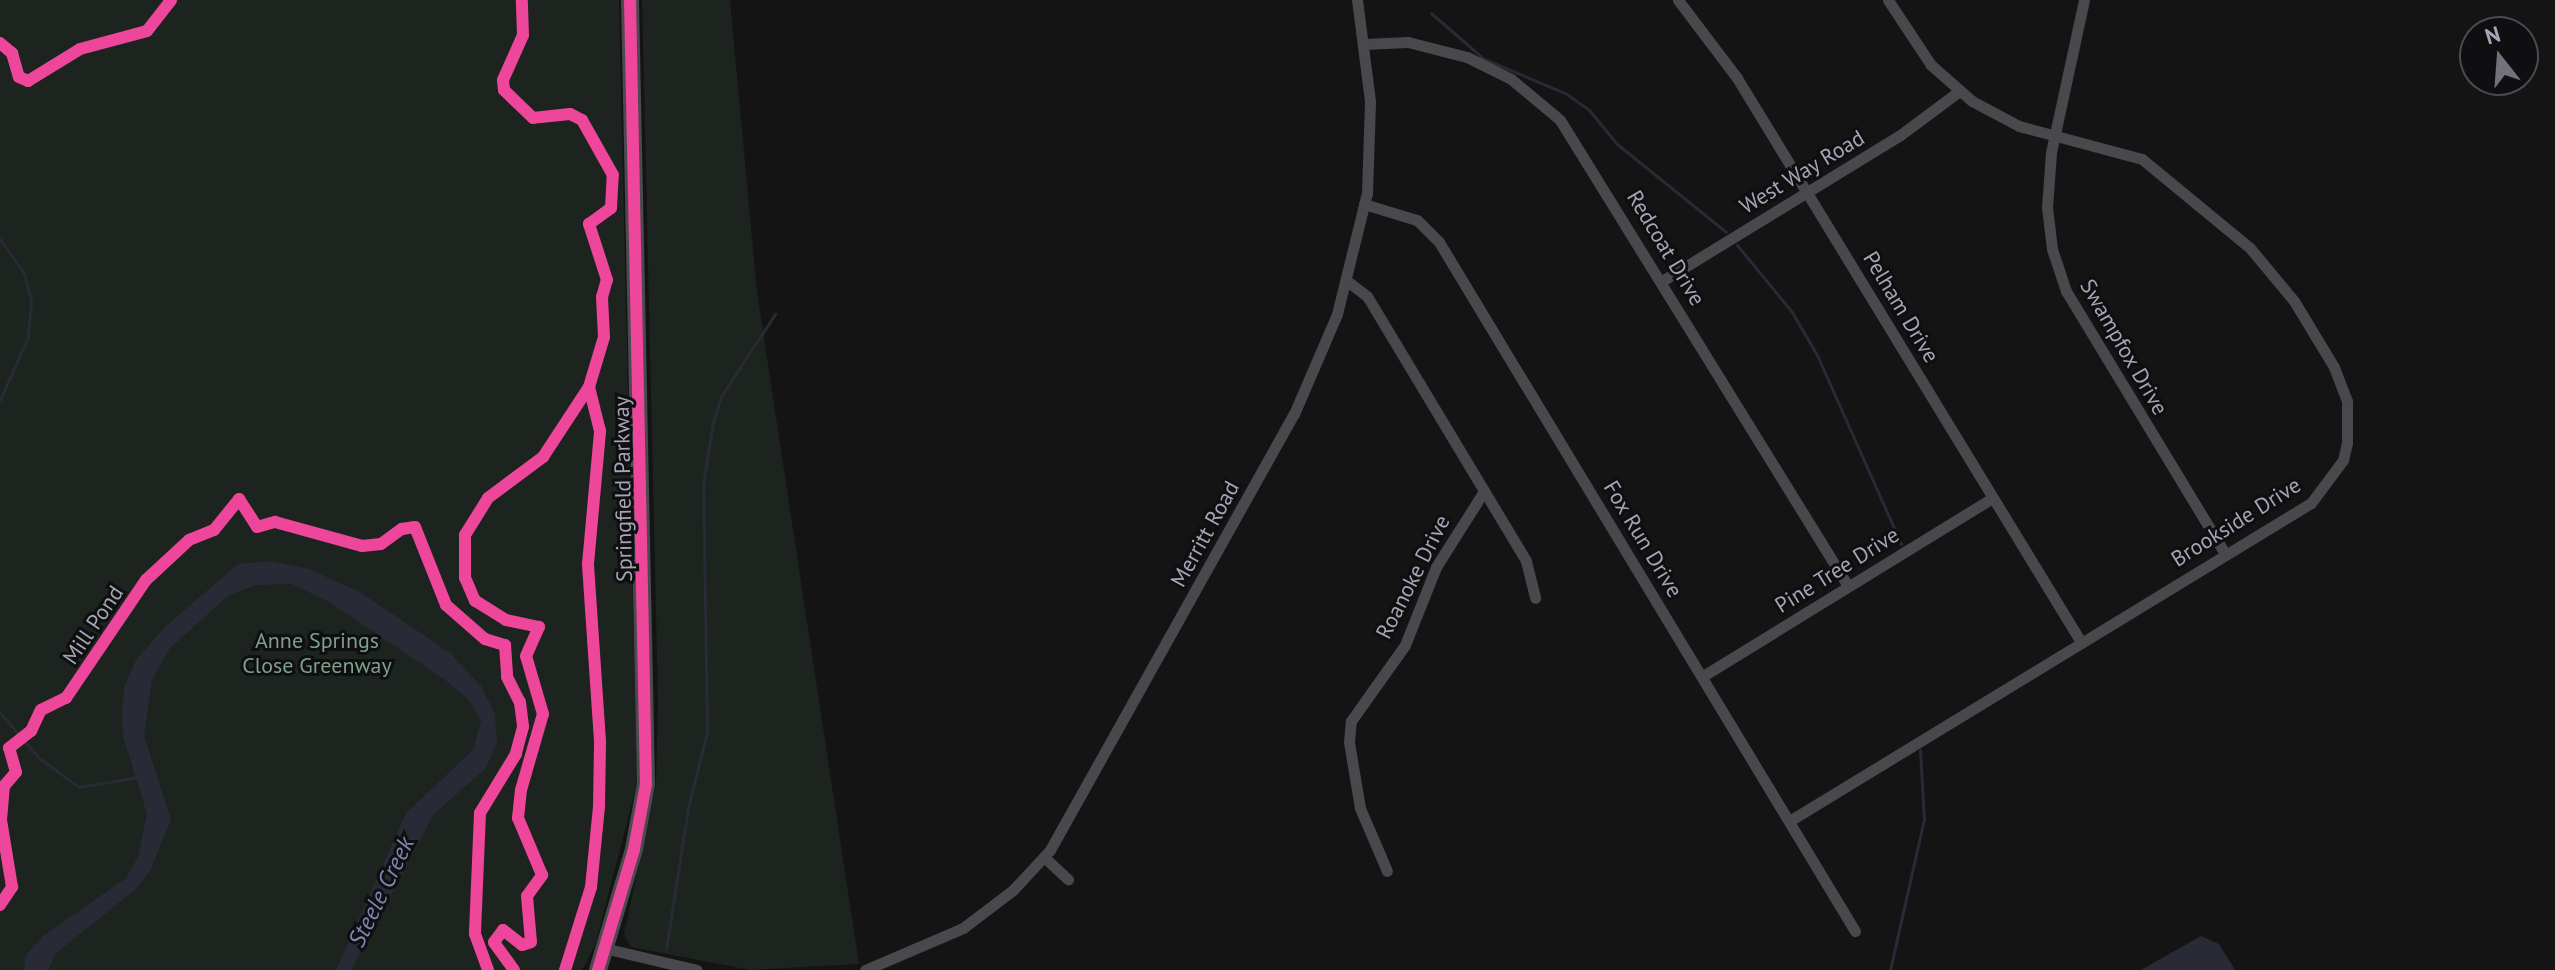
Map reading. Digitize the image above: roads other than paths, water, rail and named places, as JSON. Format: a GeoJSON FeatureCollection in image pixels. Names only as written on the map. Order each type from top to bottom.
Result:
{"type":"FeatureCollection","features":[{"type":"Feature","properties":{"kind":"main road","name":"Springfield Parkway"},"geometry":{"type":"LineString","coordinates":[[598,970],[608,949],[646,784],[648,715],[630,0]]}},
{"type":"Feature","properties":{"kind":"street","name":"Merritt Road"},"geometry":{"type":"LineString","coordinates":[[865,970],[963,928],[1044,857],[1294,414],[1347,281],[1364,204],[1370,101],[1357,0]]}},
{"type":"Feature","properties":{"kind":"street","name":"Pelham Drive"},"geometry":{"type":"LineString","coordinates":[[1678,0],[1702,25],[2081,642]]}},
{"type":"Feature","properties":{"kind":"street","name":"Brookside Drive"},"geometry":{"type":"LineString","coordinates":[[1791,820],[2311,503],[2332,478],[2347,443],[2344,386],[2268,266],[2180,186],[2142,159],[2055,136],[1996,116],[1958,92],[1931,65],[1888,0]]}},
{"type":"Feature","properties":{"kind":"street","name":"Swampfox Drive"},"geometry":{"type":"LineString","coordinates":[[2084,0],[2055,136],[2047,207],[2052,249],[2066,291],[2225,554]]}},
{"type":"Feature","properties":{"kind":"street","name":"Redcoat Drive"},"geometry":{"type":"LineString","coordinates":[[1364,44],[1390,41],[1439,48],[1494,69],[1526,89],[1575,139],[1848,586]]}},
{"type":"Feature","properties":{"kind":"street","name":"West Way Road"},"geometry":{"type":"LineString","coordinates":[[1662,281],[1899,136],[1958,92]]}},
{"type":"Feature","properties":{"kind":"street","name":"Fox Run Drive"},"geometry":{"type":"LineString","coordinates":[[1364,204],[1417,220],[1439,242],[1791,820],[1855,931]]}},
{"type":"Feature","properties":{"kind":"street"},"geometry":{"type":"LineString","coordinates":[[1347,281],[1367,296],[1526,561],[1535,598]]}},
{"type":"Feature","properties":{"kind":"street","name":"Roanoke Drive"},"geometry":{"type":"LineString","coordinates":[[1387,871],[1360,808],[1349,742],[1351,721],[1405,645],[1436,567],[1484,491]]}},
{"type":"Feature","properties":{"kind":"street","name":"Pine Tree Drive"},"geometry":{"type":"LineString","coordinates":[[1703,676],[1992,498]]}},
{"type":"Feature","properties":{"kind":"street"},"geometry":{"type":"LineString","coordinates":[[1044,857],[1068,879]]}},
{"type":"Feature","properties":{"kind":"street"},"geometry":{"type":"LineString","coordinates":[[608,949],[697,970]]}},
{"type":"Feature","properties":{"kind":"water","name":"Steele Creek"},"geometry":{"type":"Polygon","coordinates":[[[270,561],[309,569],[360,592],[450,653],[481,686],[495,714],[497,743],[486,768],[434,814],[351,970],[336,970],[406,813],[473,750],[481,721],[467,698],[444,679],[329,602],[292,584],[255,585],[228,596],[170,648],[152,680],[144,736],[171,819],[150,871],[136,889],[56,953],[48,970],[24,970],[26,955],[43,936],[126,878],[138,857],[147,814],[123,736],[122,713],[124,687],[136,660],[166,626],[238,564],[270,561]]]}},
{"type":"Feature","properties":{"kind":"water"},"geometry":{"type":"Polygon","coordinates":[[[2201,936],[2219,944],[2235,970],[2141,970],[2201,936]]]}},
{"type":"Feature","properties":{"kind":"waterway"},"geometry":{"type":"LineString","coordinates":[[1431,13],[1484,59],[1565,93],[1589,110],[1617,144],[1726,232]]}},
{"type":"Feature","properties":{"kind":"waterway"},"geometry":{"type":"LineString","coordinates":[[0,239],[24,273],[31,301],[28,337],[0,400]]}},
{"type":"Feature","properties":{"kind":"waterway"},"geometry":{"type":"LineString","coordinates":[[1737,245],[1792,312],[1817,355],[1901,544]]}},
{"type":"Feature","properties":{"kind":"waterway"},"geometry":{"type":"LineString","coordinates":[[666,949],[688,808],[707,732],[703,485],[713,422],[722,395],[775,314]]}},
{"type":"Feature","properties":{"kind":"waterway"},"geometry":{"type":"LineString","coordinates":[[0,713],[39,758],[79,787],[139,777]]}},
{"type":"Feature","properties":{"kind":"waterway"},"geometry":{"type":"LineString","coordinates":[[1890,970],[1924,819],[1920,750]]}},
{"type":"Feature","properties":{"kind":"park label","name":"Anne Springs Close Greenway"},"geometry":{"type":"Point","coordinates":[317,652]}}]}
